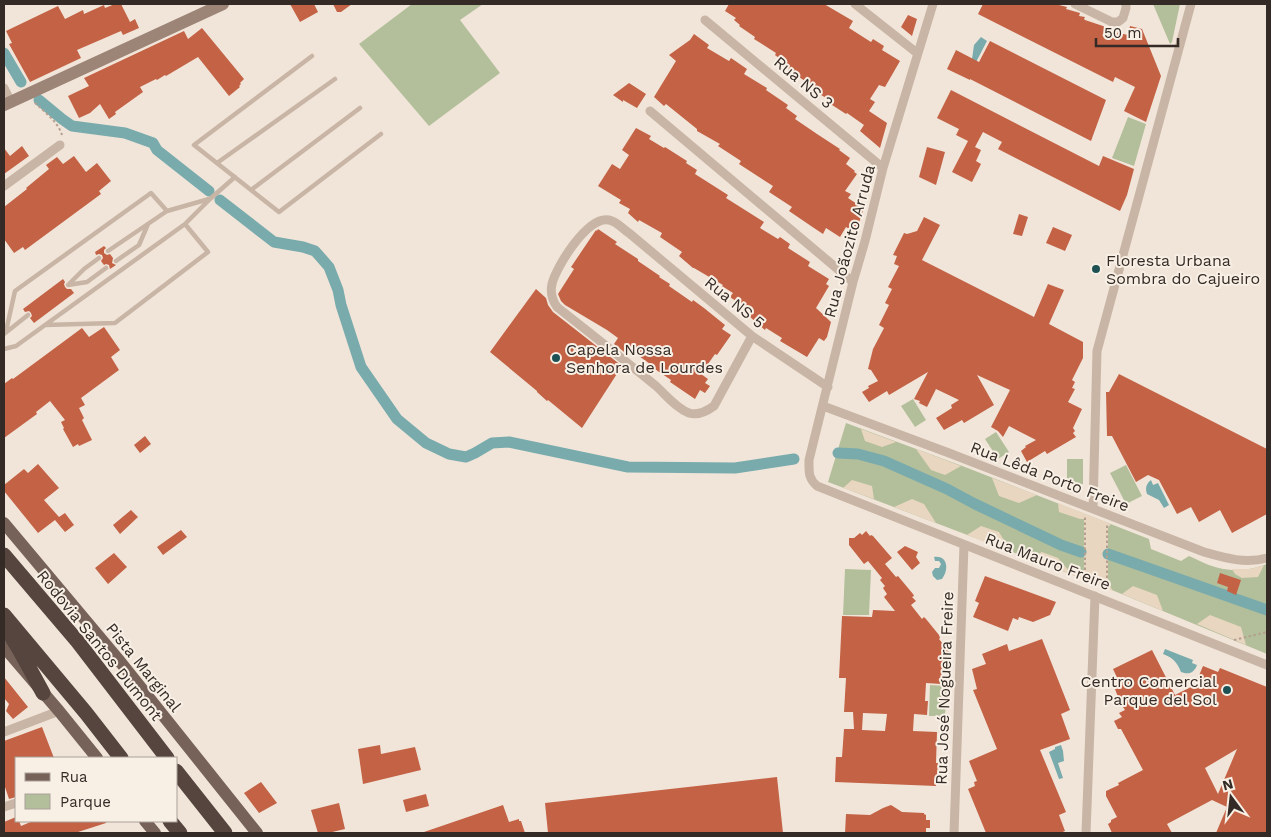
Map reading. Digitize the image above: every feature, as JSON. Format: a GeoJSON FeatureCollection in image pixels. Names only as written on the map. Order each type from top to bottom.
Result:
{"type":"FeatureCollection","features":[{"type":"Feature","properties":{"kind":"highway","name":"Rodovia Santos Dumont"},"geometry":{"type":"LineString","coordinates":[[4,555],[78,642],[166,757]]}},
{"type":"Feature","properties":{"kind":"highway"},"geometry":{"type":"LineString","coordinates":[[4,614],[120,757]]}},
{"type":"Feature","properties":{"kind":"highway"},"geometry":{"type":"LineString","coordinates":[[4,626],[20,649],[43,693]]}},
{"type":"Feature","properties":{"kind":"highway"},"geometry":{"type":"LineString","coordinates":[[178,773],[225,833]]}},
{"type":"Feature","properties":{"kind":"highway"},"geometry":{"type":"LineString","coordinates":[[171,822],[180,833]]}},
{"type":"Feature","properties":{"kind":"main road","name":"Pista Marginal"},"geometry":{"type":"LineString","coordinates":[[4,523],[118,659],[257,833]]}},
{"type":"Feature","properties":{"kind":"main road"},"geometry":{"type":"LineString","coordinates":[[4,647],[96,757]]}},
{"type":"Feature","properties":{"kind":"main road"},"geometry":{"type":"LineString","coordinates":[[146,822],[155,833]]}},
{"type":"Feature","properties":{"kind":"street"},"geometry":{"type":"LineString","coordinates":[[4,88],[7,103],[223,4]]}},
{"type":"Feature","properties":{"kind":"street"},"geometry":{"type":"LineString","coordinates":[[855,4],[918,53]]}},
{"type":"Feature","properties":{"kind":"street","name":"Rua Joãozito Arruda"},"geometry":{"type":"LineString","coordinates":[[816,486],[811,481],[809,460],[883,168],[933,4]]}},
{"type":"Feature","properties":{"kind":"street"},"geometry":{"type":"LineString","coordinates":[[1075,4],[1112,22],[1118,22],[1123,18],[1126,4]]}},
{"type":"Feature","properties":{"kind":"street"},"geometry":{"type":"LineString","coordinates":[[1089,512],[1096,351],[1191,4]]}},
{"type":"Feature","properties":{"kind":"street","name":"Rua NS 3"},"geometry":{"type":"LineString","coordinates":[[705,20],[883,168]]}},
{"type":"Feature","properties":{"kind":"street"},"geometry":{"type":"LineString","coordinates":[[650,111],[853,282]]}},
{"type":"Feature","properties":{"kind":"street"},"geometry":{"type":"LineString","coordinates":[[4,186],[60,145]]}},
{"type":"Feature","properties":{"kind":"street","name":"Rua NS 5"},"geometry":{"type":"LineString","coordinates":[[752,336],[714,406],[706,412],[694,414],[681,409],[657,387],[557,307],[551,293],[552,284],[560,265],[588,228],[601,220],[609,220],[628,233],[752,336],[828,388]]}},
{"type":"Feature","properties":{"kind":"street","name":"Rua Lêda Porto Freire"},"geometry":{"type":"LineString","coordinates":[[823,406],[949,453],[1089,512],[1204,552],[1245,561],[1267,558]]}},
{"type":"Feature","properties":{"kind":"street","name":"Rua Mauro Freire"},"geometry":{"type":"LineString","coordinates":[[816,486],[1267,665]]}},
{"type":"Feature","properties":{"kind":"street","name":"Rua José Nogueira Freire"},"geometry":{"type":"LineString","coordinates":[[954,833],[964,544]]}},
{"type":"Feature","properties":{"kind":"street"},"geometry":{"type":"LineString","coordinates":[[1086,833],[1095,596]]}},
{"type":"Feature","properties":{"kind":"street"},"geometry":{"type":"LineString","coordinates":[[4,732],[59,711]]}},
{"type":"Feature","properties":{"kind":"lane"},"geometry":{"type":"LineString","coordinates":[[312,56],[194,145],[279,212],[381,134]]}},
{"type":"Feature","properties":{"kind":"lane"},"geometry":{"type":"LineString","coordinates":[[217,163],[335,79]]}},
{"type":"Feature","properties":{"kind":"lane"},"geometry":{"type":"LineString","coordinates":[[251,190],[360,108]]}},
{"type":"Feature","properties":{"kind":"lane"},"geometry":{"type":"LineString","coordinates":[[4,349],[16,346],[185,224],[235,177]]}},
{"type":"Feature","properties":{"kind":"lane"},"geometry":{"type":"LineString","coordinates":[[5,333],[15,291],[151,193],[167,212]]}},
{"type":"Feature","properties":{"kind":"lane"},"geometry":{"type":"LineString","coordinates":[[108,251],[167,212],[210,199]]}},
{"type":"Feature","properties":{"kind":"lane"},"geometry":{"type":"LineString","coordinates":[[116,261],[139,245],[148,224]]}},
{"type":"Feature","properties":{"kind":"lane"},"geometry":{"type":"LineString","coordinates":[[45,325],[115,323],[208,252],[185,224]]}},
{"type":"Feature","properties":{"kind":"lane"},"geometry":{"type":"LineString","coordinates":[[99,258],[84,269],[68,285],[86,282],[106,268]]}},
{"type":"Feature","properties":{"kind":"lane"},"geometry":{"type":"LineString","coordinates":[[5,333],[28,315]]}},
{"type":"Feature","properties":{"kind":"path"},"geometry":{"type":"LineString","coordinates":[[27,94],[60,130],[62,138],[60,145]]}},
{"type":"Feature","properties":{"kind":"path"},"geometry":{"type":"LineString","coordinates":[[1085,580],[1089,512]]}},
{"type":"Feature","properties":{"kind":"path"},"geometry":{"type":"LineString","coordinates":[[1106,588],[1107,522]]}},
{"type":"Feature","properties":{"kind":"path"},"geometry":{"type":"LineString","coordinates":[[1234,640],[1267,632]]}},
{"type":"Feature","properties":{"kind":"green space"},"geometry":{"type":"Polygon","coordinates":[[[412,4],[483,4],[460,20],[500,73],[429,126],[359,44],[412,4]]]}},
{"type":"Feature","properties":{"kind":"green space"},"geometry":{"type":"Polygon","coordinates":[[[1153,4],[1180,4],[1170,44],[1153,4]]]}},
{"type":"Feature","properties":{"kind":"green space"},"geometry":{"type":"Polygon","coordinates":[[[1128,117],[1146,124],[1134,166],[1112,158],[1128,117]]]}},
{"type":"Feature","properties":{"kind":"green space"},"geometry":{"type":"Polygon","coordinates":[[[913,399],[926,420],[915,427],[901,406],[913,399]]]}},
{"type":"Feature","properties":{"kind":"green space"},"geometry":{"type":"Polygon","coordinates":[[[846,423],[1149,539],[1151,549],[1181,561],[1189,556],[1211,566],[1231,570],[1255,568],[1267,564],[1267,654],[1107,588],[828,482],[846,423]]]}},
{"type":"Feature","properties":{"kind":"green space"},"geometry":{"type":"Polygon","coordinates":[[[996,432],[1009,452],[998,459],[985,439],[996,432]]]}},
{"type":"Feature","properties":{"kind":"green space"},"geometry":{"type":"Polygon","coordinates":[[[1067,459],[1083,459],[1083,484],[1067,484],[1067,459]]]}},
{"type":"Feature","properties":{"kind":"green space"},"geometry":{"type":"Polygon","coordinates":[[[1126,465],[1142,496],[1126,504],[1110,473],[1126,465]]]}},
{"type":"Feature","properties":{"kind":"green space"},"geometry":{"type":"Polygon","coordinates":[[[845,569],[871,570],[869,615],[843,615],[845,569]]]}},
{"type":"Feature","properties":{"kind":"green space"},"geometry":{"type":"Polygon","coordinates":[[[930,685],[947,686],[945,716],[929,716],[930,685]]]}},
{"type":"Feature","properties":{"kind":"shaded area"},"geometry":{"type":"Polygon","coordinates":[[[861,429],[896,442],[882,447],[865,441],[861,429]]]}},
{"type":"Feature","properties":{"kind":"shaded area"},"geometry":{"type":"Polygon","coordinates":[[[916,449],[961,466],[945,475],[931,470],[916,449]]]}},
{"type":"Feature","properties":{"kind":"shaded area"},"geometry":{"type":"Polygon","coordinates":[[[992,478],[1037,495],[1019,503],[999,496],[992,478]]]}},
{"type":"Feature","properties":{"kind":"shaded area"},"geometry":{"type":"Polygon","coordinates":[[[852,480],[872,486],[874,499],[843,488],[852,480]]]}},
{"type":"Feature","properties":{"kind":"shaded area"},"geometry":{"type":"Polygon","coordinates":[[[912,499],[924,504],[936,523],[894,507],[912,499]]]}},
{"type":"Feature","properties":{"kind":"shaded area"},"geometry":{"type":"Polygon","coordinates":[[[1058,503],[1111,524],[1108,527],[1108,583],[1113,591],[1030,558],[1042,552],[1058,558],[1069,571],[1084,573],[1084,519],[1059,512],[1058,503]]]}},
{"type":"Feature","properties":{"kind":"shaded area"},"geometry":{"type":"Polygon","coordinates":[[[981,526],[999,532],[1011,552],[967,535],[981,526]]]}},
{"type":"Feature","properties":{"kind":"shaded area"},"geometry":{"type":"Polygon","coordinates":[[[1264,565],[1258,577],[1242,578],[1235,574],[1232,569],[1250,569],[1264,565]]]}},
{"type":"Feature","properties":{"kind":"shaded area"},"geometry":{"type":"Polygon","coordinates":[[[1133,586],[1157,595],[1163,611],[1122,594],[1133,586]]]}},
{"type":"Feature","properties":{"kind":"shaded area"},"geometry":{"type":"Polygon","coordinates":[[[1210,615],[1241,627],[1246,645],[1197,624],[1210,615]]]}},
{"type":"Feature","properties":{"kind":"water"},"geometry":{"type":"Polygon","coordinates":[[[981,37],[987,41],[973,68],[974,45],[981,37]]]}},
{"type":"Feature","properties":{"kind":"water"},"geometry":{"type":"Polygon","coordinates":[[[1151,480],[1153,485],[1158,483],[1169,505],[1164,508],[1159,500],[1147,494],[1146,486],[1151,480]]]}},
{"type":"Feature","properties":{"kind":"water"},"geometry":{"type":"Polygon","coordinates":[[[934,557],[942,558],[945,561],[946,571],[942,579],[937,580],[933,576],[932,572],[935,568],[939,568],[941,564],[939,561],[935,561],[934,557]]]}},
{"type":"Feature","properties":{"kind":"water"},"geometry":{"type":"Polygon","coordinates":[[[1165,649],[1193,660],[1192,663],[1197,665],[1193,672],[1181,672],[1174,661],[1163,654],[1165,649]]]}},
{"type":"Feature","properties":{"kind":"water"},"geometry":{"type":"Polygon","coordinates":[[[1061,745],[1064,761],[1058,763],[1063,778],[1059,779],[1049,752],[1061,745]]]}},
{"type":"Feature","properties":{"kind":"building"},"geometry":{"type":"Polygon","coordinates":[[[121,4],[130,22],[135,19],[139,28],[123,35],[121,31],[77,50],[81,58],[30,82],[9,44],[12,43],[6,31],[58,6],[65,19],[83,10],[84,14],[104,5],[105,8],[121,4]]]}},
{"type":"Feature","properties":{"kind":"building"},"geometry":{"type":"Polygon","coordinates":[[[290,4],[314,4],[318,12],[300,22],[290,4]]]}},
{"type":"Feature","properties":{"kind":"building"},"geometry":{"type":"Polygon","coordinates":[[[333,4],[352,4],[341,12],[337,12],[333,4]]]}},
{"type":"Feature","properties":{"kind":"building"},"geometry":{"type":"Polygon","coordinates":[[[729,4],[824,4],[853,21],[849,28],[871,42],[873,39],[884,46],[882,50],[900,61],[885,87],[879,85],[870,99],[875,102],[869,111],[887,123],[880,148],[860,131],[864,125],[808,87],[809,85],[805,81],[777,62],[779,58],[775,55],[776,53],[754,39],[755,37],[739,26],[734,20],[736,18],[725,11],[729,4]]]}},
{"type":"Feature","properties":{"kind":"building"},"geometry":{"type":"Polygon","coordinates":[[[983,4],[1055,4],[1080,13],[1079,16],[1085,17],[1085,20],[1106,27],[1106,29],[1114,32],[1128,35],[1130,26],[1142,29],[1161,76],[1146,122],[1124,111],[1135,87],[1115,77],[1113,82],[978,14],[983,4]]]}},
{"type":"Feature","properties":{"kind":"building"},"geometry":{"type":"Polygon","coordinates":[[[908,15],[917,19],[912,36],[901,27],[908,15]]]}},
{"type":"Feature","properties":{"kind":"building"},"geometry":{"type":"Polygon","coordinates":[[[202,28],[244,79],[240,83],[240,87],[229,96],[198,57],[166,76],[140,87],[143,92],[115,112],[116,114],[109,119],[100,104],[90,113],[79,118],[68,96],[89,86],[84,78],[184,31],[188,39],[202,28]]]}},
{"type":"Feature","properties":{"kind":"building"},"geometry":{"type":"Polygon","coordinates":[[[694,34],[709,45],[707,48],[729,61],[731,58],[747,69],[744,74],[767,88],[766,90],[788,105],[786,108],[797,116],[795,119],[840,149],[850,158],[846,164],[857,174],[845,191],[851,194],[848,198],[863,210],[856,233],[846,227],[840,237],[826,228],[823,234],[811,226],[789,211],[792,207],[769,192],[773,186],[739,164],[741,161],[718,146],[720,144],[697,131],[697,129],[666,104],[664,106],[654,97],[676,61],[669,55],[690,40],[694,34]]]}},
{"type":"Feature","properties":{"kind":"building"},"geometry":{"type":"Polygon","coordinates":[[[990,41],[1106,100],[1091,141],[947,69],[956,50],[979,62],[990,41]]]}},
{"type":"Feature","properties":{"kind":"building"},"geometry":{"type":"Polygon","coordinates":[[[629,83],[646,94],[637,108],[613,95],[629,83]]]}},
{"type":"Feature","properties":{"kind":"building"},"geometry":{"type":"Polygon","coordinates":[[[951,90],[1099,166],[1103,156],[1134,169],[1127,195],[1120,211],[998,149],[1002,142],[983,132],[975,147],[981,150],[976,161],[981,164],[972,182],[952,172],[968,141],[956,135],[959,129],[937,118],[951,90]]]}},
{"type":"Feature","properties":{"kind":"building"},"geometry":{"type":"Polygon","coordinates":[[[636,128],[651,136],[649,139],[687,161],[686,163],[697,170],[695,174],[728,195],[726,198],[764,222],[760,228],[790,244],[788,248],[810,262],[808,266],[829,279],[826,284],[829,286],[816,308],[831,322],[827,337],[824,341],[819,338],[807,357],[780,341],[782,338],[766,328],[765,330],[749,316],[752,312],[730,297],[733,293],[693,268],[679,256],[682,252],[660,237],[662,233],[639,220],[638,222],[628,213],[630,209],[619,203],[621,200],[598,186],[612,164],[620,169],[629,155],[622,150],[636,128]]]}},
{"type":"Feature","properties":{"kind":"building"},"geometry":{"type":"Polygon","coordinates":[[[22,146],[29,156],[4,174],[4,148],[10,156],[22,146]]]}},
{"type":"Feature","properties":{"kind":"building"},"geometry":{"type":"Polygon","coordinates":[[[927,147],[945,152],[936,185],[919,177],[927,147]]]}},
{"type":"Feature","properties":{"kind":"building"},"geometry":{"type":"Polygon","coordinates":[[[74,156],[86,172],[97,163],[111,181],[99,191],[101,194],[25,250],[23,247],[14,253],[4,239],[4,207],[49,169],[46,165],[57,157],[63,164],[74,156]]]}},
{"type":"Feature","properties":{"kind":"building"},"geometry":{"type":"Polygon","coordinates":[[[1019,214],[1028,217],[1022,236],[1013,234],[1019,214]]]}},
{"type":"Feature","properties":{"kind":"building"},"geometry":{"type":"Polygon","coordinates":[[[924,217],[940,225],[922,260],[1034,317],[1048,284],[1064,290],[1049,324],[1083,342],[1083,358],[1072,380],[1075,382],[1072,388],[1075,389],[1068,402],[1082,409],[1073,428],[1075,431],[1073,433],[1076,437],[1047,454],[1045,451],[1027,462],[1021,451],[1025,446],[1036,440],[1009,426],[1003,437],[991,427],[1010,390],[977,375],[994,405],[964,423],[962,420],[944,430],[936,418],[952,408],[951,405],[959,400],[936,389],[927,407],[914,399],[928,372],[889,395],[887,391],[869,402],[862,392],[869,388],[868,386],[878,381],[871,370],[868,369],[873,349],[884,328],[879,325],[889,305],[885,303],[892,289],[888,287],[899,266],[894,264],[897,256],[893,255],[904,233],[917,231],[924,217]]]}},
{"type":"Feature","properties":{"kind":"building"},"geometry":{"type":"Polygon","coordinates":[[[1053,227],[1072,235],[1065,251],[1046,243],[1053,227]]]}},
{"type":"Feature","properties":{"kind":"building"},"geometry":{"type":"Polygon","coordinates":[[[598,229],[617,242],[615,244],[670,284],[669,286],[692,302],[693,300],[725,325],[722,329],[731,335],[701,374],[708,379],[705,383],[710,386],[705,393],[700,390],[695,399],[670,382],[671,380],[628,348],[625,353],[614,344],[618,338],[561,301],[558,294],[574,269],[571,267],[598,229]]]}},
{"type":"Feature","properties":{"kind":"building"},"geometry":{"type":"Polygon","coordinates":[[[104,246],[106,248],[104,253],[110,254],[113,258],[112,263],[116,265],[110,269],[109,265],[104,265],[101,261],[102,255],[96,255],[95,252],[104,246]]]}},
{"type":"Feature","properties":{"kind":"building"},"geometry":{"type":"Polygon","coordinates":[[[63,279],[65,287],[71,289],[74,293],[34,323],[30,318],[32,316],[31,313],[29,311],[25,312],[23,309],[63,279]]]}},
{"type":"Feature","properties":{"kind":"building","name":"Capela Nossa Senhora de Lourdes"},"geometry":{"type":"Polygon","coordinates":[[[536,289],[546,298],[553,312],[622,366],[582,428],[490,352],[536,289]]]}},
{"type":"Feature","properties":{"kind":"building"},"geometry":{"type":"Polygon","coordinates":[[[104,327],[120,350],[111,357],[119,370],[81,398],[85,405],[79,408],[84,418],[82,420],[92,440],[73,447],[63,429],[61,422],[65,420],[50,401],[36,412],[37,414],[4,438],[4,384],[82,328],[89,337],[104,327]]]}},
{"type":"Feature","properties":{"kind":"building"},"geometry":{"type":"Polygon","coordinates":[[[1119,374],[1267,449],[1267,514],[1232,533],[1220,510],[1199,522],[1191,507],[1177,514],[1159,480],[1148,475],[1136,482],[1112,436],[1107,436],[1106,392],[1109,392],[1119,374]]]}},
{"type":"Feature","properties":{"kind":"building"},"geometry":{"type":"Polygon","coordinates":[[[145,436],[151,444],[140,453],[134,445],[145,436]]]}},
{"type":"Feature","properties":{"kind":"building"},"geometry":{"type":"Polygon","coordinates":[[[38,464],[59,488],[44,500],[59,517],[65,513],[74,525],[65,532],[55,520],[38,533],[4,491],[4,485],[24,469],[28,473],[38,464]]]}},
{"type":"Feature","properties":{"kind":"building"},"geometry":{"type":"Polygon","coordinates":[[[131,510],[138,517],[120,534],[113,525],[131,510]]]}},
{"type":"Feature","properties":{"kind":"building"},"geometry":{"type":"Polygon","coordinates":[[[181,530],[187,537],[163,555],[157,547],[181,530]]]}},
{"type":"Feature","properties":{"kind":"building"},"geometry":{"type":"Polygon","coordinates":[[[866,531],[870,536],[873,536],[892,558],[885,564],[913,594],[914,596],[912,597],[916,601],[911,605],[922,619],[924,617],[939,635],[939,639],[950,653],[949,669],[942,669],[941,684],[926,683],[925,701],[928,701],[927,715],[914,714],[913,731],[937,732],[936,763],[938,763],[936,786],[835,782],[836,757],[842,757],[844,729],[854,729],[853,712],[844,712],[846,678],[839,678],[842,616],[872,617],[873,610],[895,611],[884,597],[887,594],[883,588],[885,586],[880,580],[882,578],[868,561],[864,564],[849,545],[849,538],[854,538],[860,533],[862,535],[866,531]],[[863,713],[862,730],[885,731],[887,714],[863,713]]]}},
{"type":"Feature","properties":{"kind":"building"},"geometry":{"type":"Polygon","coordinates":[[[905,546],[918,552],[916,557],[920,563],[912,570],[897,552],[905,546]]]}},
{"type":"Feature","properties":{"kind":"building"},"geometry":{"type":"Polygon","coordinates":[[[114,553],[127,567],[108,584],[95,568],[114,553]]]}},
{"type":"Feature","properties":{"kind":"building"},"geometry":{"type":"Polygon","coordinates":[[[1220,573],[1241,580],[1236,595],[1227,591],[1228,587],[1217,583],[1220,573]]]}},
{"type":"Feature","properties":{"kind":"building"},"geometry":{"type":"Polygon","coordinates":[[[985,576],[1056,602],[1050,615],[1033,622],[1019,617],[1018,620],[1013,618],[1008,631],[973,617],[979,603],[975,601],[985,576]]]}},
{"type":"Feature","properties":{"kind":"building"},"geometry":{"type":"Polygon","coordinates":[[[1042,639],[1070,710],[1061,714],[1070,739],[1040,750],[1066,812],[1059,815],[1065,831],[1060,833],[986,833],[968,789],[975,786],[974,782],[977,781],[969,761],[997,749],[973,690],[977,689],[972,669],[986,664],[982,654],[1007,644],[1009,651],[1042,639]]]}},
{"type":"Feature","properties":{"kind":"building"},"geometry":{"type":"Polygon","coordinates":[[[1152,650],[1175,695],[1195,685],[1203,666],[1218,672],[1220,668],[1267,687],[1267,833],[1216,833],[1227,807],[1212,800],[1167,824],[1172,833],[1112,833],[1108,824],[1117,817],[1106,796],[1106,791],[1143,770],[1121,729],[1118,729],[1114,721],[1122,717],[1119,713],[1125,710],[1115,689],[1121,686],[1113,669],[1152,650]],[[1237,749],[1205,768],[1218,794],[1237,749]]]}},
{"type":"Feature","properties":{"kind":"building"},"geometry":{"type":"Polygon","coordinates":[[[4,677],[28,707],[13,719],[6,711],[9,704],[4,698],[4,677]]]}},
{"type":"Feature","properties":{"kind":"building"},"geometry":{"type":"Polygon","coordinates":[[[42,727],[54,757],[15,757],[15,797],[9,799],[4,784],[4,741],[42,727]]]}},
{"type":"Feature","properties":{"kind":"building"},"geometry":{"type":"Polygon","coordinates":[[[380,745],[381,754],[415,747],[421,770],[363,784],[358,749],[380,745]]]}},
{"type":"Feature","properties":{"kind":"building"},"geometry":{"type":"Polygon","coordinates":[[[777,777],[783,833],[548,833],[545,803],[777,777]]]}},
{"type":"Feature","properties":{"kind":"building"},"geometry":{"type":"Polygon","coordinates":[[[261,782],[277,803],[259,813],[244,793],[261,782]]]}},
{"type":"Feature","properties":{"kind":"building"},"geometry":{"type":"Polygon","coordinates":[[[426,794],[429,806],[406,812],[403,800],[426,794]]]}},
{"type":"Feature","properties":{"kind":"building"},"geometry":{"type":"Polygon","coordinates":[[[339,803],[345,829],[318,833],[311,810],[339,803]]]}},
{"type":"Feature","properties":{"kind":"building"},"geometry":{"type":"Polygon","coordinates":[[[503,805],[509,822],[519,819],[525,833],[424,833],[424,832],[503,805]]]}},
{"type":"Feature","properties":{"kind":"building"},"geometry":{"type":"Polygon","coordinates":[[[891,805],[902,812],[924,813],[926,820],[930,820],[930,828],[926,828],[926,833],[845,833],[846,814],[870,815],[891,805]]]}},
{"type":"Feature","properties":{"kind":"building"},"geometry":{"type":"Polygon","coordinates":[[[15,817],[15,822],[19,822],[21,826],[31,822],[106,823],[75,833],[4,833],[4,822],[15,817]]]}},
{"type":"Feature","properties":{"kind":"waterway"},"geometry":{"type":"LineString","coordinates":[[4,53],[21,82]]}},
{"type":"Feature","properties":{"kind":"waterway"},"geometry":{"type":"LineString","coordinates":[[39,100],[72,126],[125,133],[153,143],[157,150],[209,191]]}},
{"type":"Feature","properties":{"kind":"waterway"},"geometry":{"type":"LineString","coordinates":[[220,200],[274,242],[315,251],[329,267],[338,290],[361,367],[397,419],[426,443],[449,454],[466,457],[492,443],[509,442],[628,467],[735,468],[794,459]]}},
{"type":"Feature","properties":{"kind":"waterway"},"geometry":{"type":"LineString","coordinates":[[838,453],[858,454],[884,461],[947,489],[1061,545],[1081,552]]}},
{"type":"Feature","properties":{"kind":"waterway"},"geometry":{"type":"LineString","coordinates":[[1108,554],[1267,610]]}},
{"type":"Feature","properties":{"kind":"place","name":"Floresta Urbana Sombra do Cajueiro"},"geometry":{"type":"Point","coordinates":[1096,269]}},
{"type":"Feature","properties":{"kind":"place","name":"Capela Nossa Senhora de Lourdes"},"geometry":{"type":"Point","coordinates":[556,358]}},
{"type":"Feature","properties":{"kind":"place","name":"Centro Comercial Parque del Sol"},"geometry":{"type":"Point","coordinates":[1227,690]}}]}
